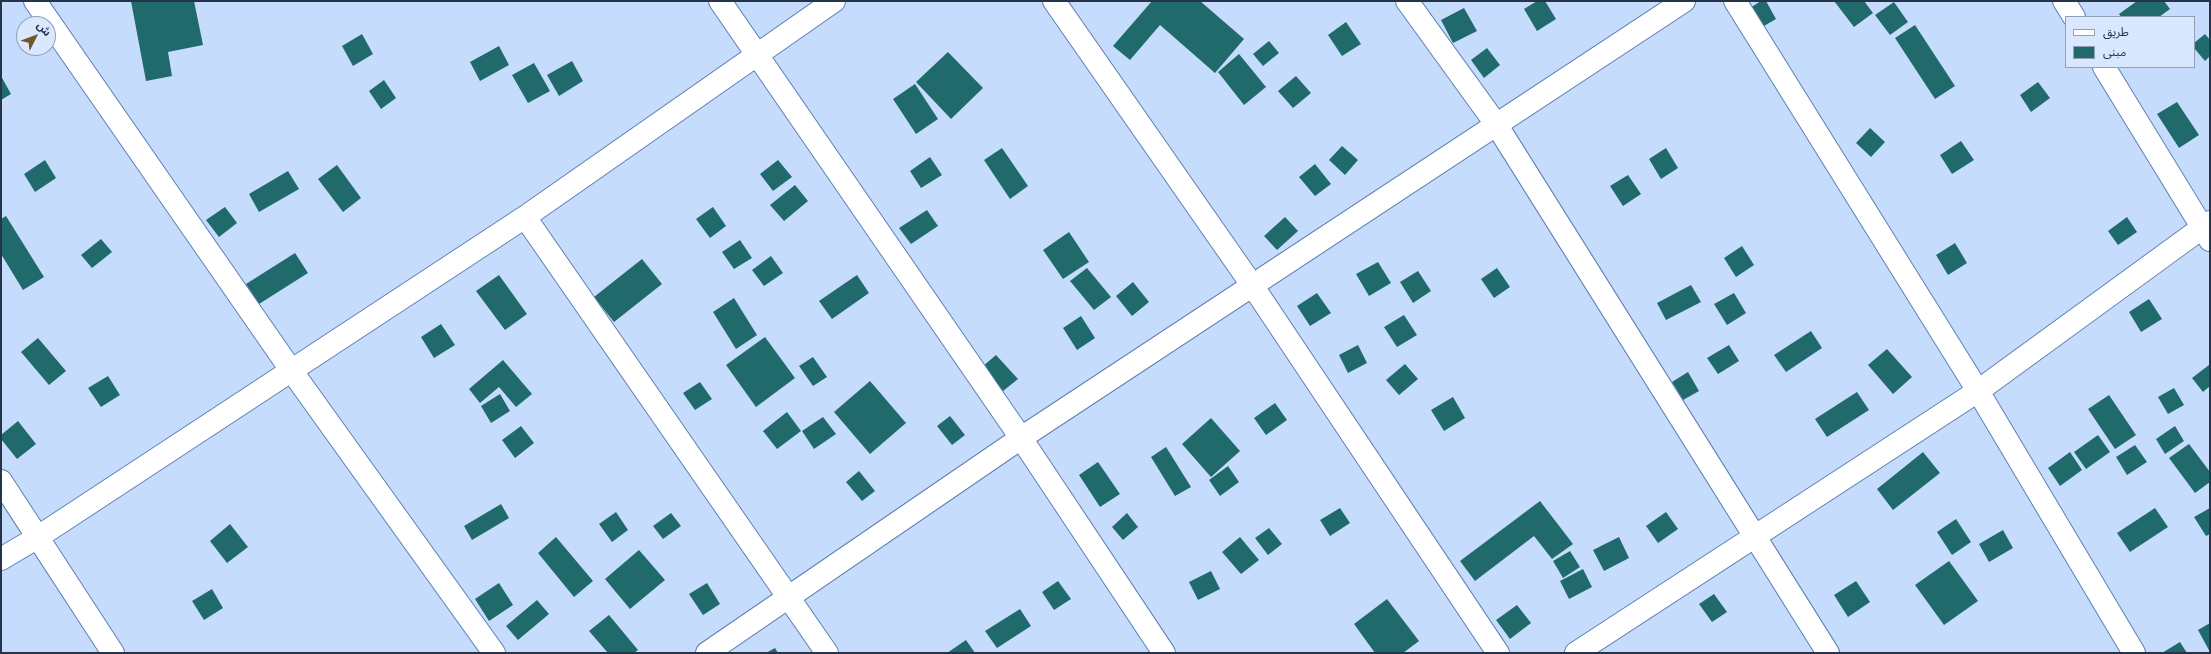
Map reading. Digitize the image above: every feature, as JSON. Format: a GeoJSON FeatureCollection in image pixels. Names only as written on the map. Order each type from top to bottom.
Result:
{"type":"FeatureCollection","features":[{"type":"Feature","properties":{"kind":"street"},"geometry":{"type":"LineString","coordinates":[[35,1],[290,370],[494,653]]}},
{"type":"Feature","properties":{"kind":"street"},"geometry":{"type":"LineString","coordinates":[[720,1],[1021,438],[1164,653]]}},
{"type":"Feature","properties":{"kind":"street"},"geometry":{"type":"LineString","coordinates":[[1,559],[38,537],[525,217],[834,1]]}},
{"type":"Feature","properties":{"kind":"street"},"geometry":{"type":"LineString","coordinates":[[1054,1],[1252,285],[1498,653]]}},
{"type":"Feature","properties":{"kind":"street"},"geometry":{"type":"LineString","coordinates":[[1407,1],[1496,124],[1753,537],[1828,653]]}},
{"type":"Feature","properties":{"kind":"street"},"geometry":{"type":"LineString","coordinates":[[708,653],[1021,438],[1684,1]]}},
{"type":"Feature","properties":{"kind":"street"},"geometry":{"type":"LineString","coordinates":[[1735,1],[1978,391],[2133,652]]}},
{"type":"Feature","properties":{"kind":"street"},"geometry":{"type":"LineString","coordinates":[[2064,1],[2073,16]]}},
{"type":"Feature","properties":{"kind":"street"},"geometry":{"type":"LineString","coordinates":[[1576,653],[1978,391],[2207,229],[2105,68]]}},
{"type":"Feature","properties":{"kind":"street"},"geometry":{"type":"LineString","coordinates":[[525,217],[790,597],[827,653]]}},
{"type":"Feature","properties":{"kind":"street"},"geometry":{"type":"LineString","coordinates":[[1,481],[113,653]]}},
{"type":"Feature","properties":{"kind":"building"},"geometry":{"type":"Polygon","coordinates":[[[131,1],[194,1],[203,45],[168,52],[172,76],[146,81],[131,1]]]}},
{"type":"Feature","properties":{"kind":"building"},"geometry":{"type":"Polygon","coordinates":[[[1152,1],[1200,1],[1244,39],[1215,73],[1160,25],[1130,60],[1113,46],[1152,1]]]}},
{"type":"Feature","properties":{"kind":"building"},"geometry":{"type":"Polygon","coordinates":[[[1537,1],[1545,1],[1556,19],[1537,31],[1524,9],[1537,1]]]}},
{"type":"Feature","properties":{"kind":"building"},"geometry":{"type":"Polygon","coordinates":[[[1761,1],[1766,1],[1776,19],[1757,30],[1745,11],[1761,1]]]}},
{"type":"Feature","properties":{"kind":"building"},"geometry":{"type":"Polygon","coordinates":[[[1834,1],[1864,1],[1873,13],[1854,27],[1834,1]]]}},
{"type":"Feature","properties":{"kind":"building"},"geometry":{"type":"Polygon","coordinates":[[[2137,1],[2164,1],[2170,9],[2160,16],[2120,16],[2119,14],[2137,1]]]}},
{"type":"Feature","properties":{"kind":"building"},"geometry":{"type":"Polygon","coordinates":[[[1894,2],[1908,22],[1890,35],[1875,15],[1894,2]]]}},
{"type":"Feature","properties":{"kind":"building"},"geometry":{"type":"Polygon","coordinates":[[[1464,8],[1477,31],[1453,43],[1441,20],[1464,8]]]}},
{"type":"Feature","properties":{"kind":"building"},"geometry":{"type":"Polygon","coordinates":[[[1346,22],[1361,44],[1342,56],[1328,35],[1346,22]]]}},
{"type":"Feature","properties":{"kind":"building"},"geometry":{"type":"Polygon","coordinates":[[[1915,25],[1955,86],[1935,99],[1895,38],[1915,25]]]}},
{"type":"Feature","properties":{"kind":"building"},"geometry":{"type":"Polygon","coordinates":[[[362,34],[373,54],[353,66],[342,46],[362,34]]]}},
{"type":"Feature","properties":{"kind":"building"},"geometry":{"type":"Polygon","coordinates":[[[2205,34],[2210,40],[2210,56],[2205,61],[2195,49],[2195,42],[2205,34]]]}},
{"type":"Feature","properties":{"kind":"building"},"geometry":{"type":"Polygon","coordinates":[[[1269,41],[1279,53],[1263,66],[1253,54],[1269,41]]]}},
{"type":"Feature","properties":{"kind":"building"},"geometry":{"type":"Polygon","coordinates":[[[499,46],[509,65],[480,81],[470,62],[499,46]]]}},
{"type":"Feature","properties":{"kind":"building"},"geometry":{"type":"Polygon","coordinates":[[[1487,48],[1500,65],[1484,78],[1471,60],[1487,48]]]}},
{"type":"Feature","properties":{"kind":"building"},"geometry":{"type":"Polygon","coordinates":[[[948,52],[983,88],[951,119],[916,82],[948,52]]]}},
{"type":"Feature","properties":{"kind":"building"},"geometry":{"type":"Polygon","coordinates":[[[1239,54],[1266,87],[1244,105],[1218,72],[1239,54]]]}},
{"type":"Feature","properties":{"kind":"building"},"geometry":{"type":"Polygon","coordinates":[[[572,61],[583,81],[559,96],[547,75],[572,61]]]}},
{"type":"Feature","properties":{"kind":"building"},"geometry":{"type":"Polygon","coordinates":[[[534,63],[550,91],[528,103],[512,75],[534,63]]]}},
{"type":"Feature","properties":{"kind":"building"},"geometry":{"type":"Polygon","coordinates":[[[1,76],[11,94],[1,100],[1,76]]]}},
{"type":"Feature","properties":{"kind":"building"},"geometry":{"type":"Polygon","coordinates":[[[1296,76],[1311,93],[1293,108],[1278,91],[1296,76]]]}},
{"type":"Feature","properties":{"kind":"building"},"geometry":{"type":"Polygon","coordinates":[[[384,80],[396,98],[381,109],[369,91],[384,80]]]}},
{"type":"Feature","properties":{"kind":"building"},"geometry":{"type":"Polygon","coordinates":[[[2038,82],[2050,98],[2031,112],[2020,95],[2038,82]]]}},
{"type":"Feature","properties":{"kind":"building"},"geometry":{"type":"Polygon","coordinates":[[[915,84],[938,119],[916,134],[893,99],[915,84]]]}},
{"type":"Feature","properties":{"kind":"building"},"geometry":{"type":"Polygon","coordinates":[[[2177,102],[2199,135],[2179,148],[2157,114],[2177,102]]]}},
{"type":"Feature","properties":{"kind":"building"},"geometry":{"type":"Polygon","coordinates":[[[1870,128],[1885,142],[1871,157],[1856,143],[1870,128]]]}},
{"type":"Feature","properties":{"kind":"building"},"geometry":{"type":"Polygon","coordinates":[[[1961,141],[1974,160],[1952,174],[1940,155],[1961,141]]]}},
{"type":"Feature","properties":{"kind":"building"},"geometry":{"type":"Polygon","coordinates":[[[1342,146],[1358,160],[1345,175],[1329,160],[1342,146]]]}},
{"type":"Feature","properties":{"kind":"building"},"geometry":{"type":"Polygon","coordinates":[[[1002,148],[1028,186],[1010,199],[984,160],[1002,148]]]}},
{"type":"Feature","properties":{"kind":"building"},"geometry":{"type":"Polygon","coordinates":[[[1666,148],[1678,168],[1661,179],[1649,159],[1666,148]]]}},
{"type":"Feature","properties":{"kind":"building"},"geometry":{"type":"Polygon","coordinates":[[[930,157],[942,175],[921,188],[910,171],[930,157]]]}},
{"type":"Feature","properties":{"kind":"building"},"geometry":{"type":"Polygon","coordinates":[[[45,160],[56,178],[35,192],[24,174],[45,160]]]}},
{"type":"Feature","properties":{"kind":"building"},"geometry":{"type":"Polygon","coordinates":[[[778,160],[792,177],[773,191],[760,174],[778,160]]]}},
{"type":"Feature","properties":{"kind":"building"},"geometry":{"type":"Polygon","coordinates":[[[1315,164],[1331,184],[1315,196],[1299,177],[1315,164]]]}},
{"type":"Feature","properties":{"kind":"building"},"geometry":{"type":"Polygon","coordinates":[[[337,165],[361,198],[343,212],[318,179],[337,165]]]}},
{"type":"Feature","properties":{"kind":"building"},"geometry":{"type":"Polygon","coordinates":[[[288,171],[299,189],[259,212],[249,194],[288,171]]]}},
{"type":"Feature","properties":{"kind":"building"},"geometry":{"type":"Polygon","coordinates":[[[1628,175],[1641,194],[1623,206],[1610,186],[1628,175]]]}},
{"type":"Feature","properties":{"kind":"building"},"geometry":{"type":"Polygon","coordinates":[[[795,185],[808,201],[784,221],[770,205],[795,185]]]}},
{"type":"Feature","properties":{"kind":"building"},"geometry":{"type":"Polygon","coordinates":[[[225,207],[237,223],[219,237],[206,220],[225,207]]]}},
{"type":"Feature","properties":{"kind":"building"},"geometry":{"type":"Polygon","coordinates":[[[713,207],[726,226],[710,238],[696,219],[713,207]]]}},
{"type":"Feature","properties":{"kind":"building"},"geometry":{"type":"Polygon","coordinates":[[[927,210],[938,226],[911,244],[899,228],[927,210]]]}},
{"type":"Feature","properties":{"kind":"building"},"geometry":{"type":"Polygon","coordinates":[[[6,216],[44,277],[23,290],[1,254],[1,219],[6,216]]]}},
{"type":"Feature","properties":{"kind":"building"},"geometry":{"type":"Polygon","coordinates":[[[1285,217],[1298,231],[1277,250],[1264,236],[1285,217]]]}},
{"type":"Feature","properties":{"kind":"building"},"geometry":{"type":"Polygon","coordinates":[[[2127,217],[2137,232],[2118,245],[2108,231],[2127,217]]]}},
{"type":"Feature","properties":{"kind":"building"},"geometry":{"type":"Polygon","coordinates":[[[1069,232],[1089,262],[1063,279],[1043,250],[1069,232]]]}},
{"type":"Feature","properties":{"kind":"building"},"geometry":{"type":"Polygon","coordinates":[[[101,239],[112,252],[92,268],[81,255],[101,239]]]}},
{"type":"Feature","properties":{"kind":"building"},"geometry":{"type":"Polygon","coordinates":[[[740,240],[752,258],[734,269],[722,252],[740,240]]]}},
{"type":"Feature","properties":{"kind":"building"},"geometry":{"type":"Polygon","coordinates":[[[1955,243],[1967,263],[1948,275],[1936,255],[1955,243]]]}},
{"type":"Feature","properties":{"kind":"building"},"geometry":{"type":"Polygon","coordinates":[[[1742,246],[1754,265],[1736,277],[1724,258],[1742,246]]]}},
{"type":"Feature","properties":{"kind":"building"},"geometry":{"type":"Polygon","coordinates":[[[295,253],[308,273],[259,304],[246,284],[295,253]]]}},
{"type":"Feature","properties":{"kind":"building"},"geometry":{"type":"Polygon","coordinates":[[[771,256],[783,273],[764,286],[752,270],[771,256]]]}},
{"type":"Feature","properties":{"kind":"building"},"geometry":{"type":"Polygon","coordinates":[[[642,259],[662,284],[614,322],[594,297],[642,259]]]}},
{"type":"Feature","properties":{"kind":"building"},"geometry":{"type":"Polygon","coordinates":[[[1378,262],[1391,283],[1369,296],[1356,274],[1378,262]]]}},
{"type":"Feature","properties":{"kind":"building"},"geometry":{"type":"Polygon","coordinates":[[[1087,268],[1111,297],[1094,310],[1070,281],[1087,268]]]}},
{"type":"Feature","properties":{"kind":"building"},"geometry":{"type":"Polygon","coordinates":[[[1497,268],[1510,287],[1494,298],[1481,279],[1497,268]]]}},
{"type":"Feature","properties":{"kind":"building"},"geometry":{"type":"Polygon","coordinates":[[[1418,271],[1431,291],[1413,303],[1400,282],[1418,271]]]}},
{"type":"Feature","properties":{"kind":"building"},"geometry":{"type":"Polygon","coordinates":[[[499,275],[527,314],[505,330],[476,291],[499,275]]]}},
{"type":"Feature","properties":{"kind":"building"},"geometry":{"type":"Polygon","coordinates":[[[857,275],[869,293],[832,319],[819,301],[857,275]]]}},
{"type":"Feature","properties":{"kind":"building"},"geometry":{"type":"Polygon","coordinates":[[[1133,282],[1149,302],[1132,316],[1116,296],[1133,282]]]}},
{"type":"Feature","properties":{"kind":"building"},"geometry":{"type":"Polygon","coordinates":[[[1691,285],[1701,302],[1666,320],[1657,303],[1691,285]]]}},
{"type":"Feature","properties":{"kind":"building"},"geometry":{"type":"Polygon","coordinates":[[[1317,293],[1331,313],[1310,326],[1297,306],[1317,293]]]}},
{"type":"Feature","properties":{"kind":"building"},"geometry":{"type":"Polygon","coordinates":[[[1734,293],[1746,313],[1727,325],[1714,304],[1734,293]]]}},
{"type":"Feature","properties":{"kind":"building"},"geometry":{"type":"Polygon","coordinates":[[[734,298],[757,335],[736,349],[713,312],[734,298]]]}},
{"type":"Feature","properties":{"kind":"building"},"geometry":{"type":"Polygon","coordinates":[[[2149,299],[2162,319],[2141,332],[2129,312],[2149,299]]]}},
{"type":"Feature","properties":{"kind":"building"},"geometry":{"type":"Polygon","coordinates":[[[1404,315],[1417,335],[1397,347],[1384,327],[1404,315]]]}},
{"type":"Feature","properties":{"kind":"building"},"geometry":{"type":"Polygon","coordinates":[[[1081,316],[1095,338],[1077,350],[1063,328],[1081,316]]]}},
{"type":"Feature","properties":{"kind":"building"},"geometry":{"type":"Polygon","coordinates":[[[441,324],[455,345],[434,358],[421,337],[441,324]]]}},
{"type":"Feature","properties":{"kind":"building"},"geometry":{"type":"Polygon","coordinates":[[[1811,331],[1822,348],[1786,372],[1774,355],[1811,331]]]}},
{"type":"Feature","properties":{"kind":"building"},"geometry":{"type":"Polygon","coordinates":[[[765,337],[795,378],[756,407],[726,365],[765,337]]]}},
{"type":"Feature","properties":{"kind":"building"},"geometry":{"type":"Polygon","coordinates":[[[38,338],[66,371],[49,385],[21,352],[38,338]]]}},
{"type":"Feature","properties":{"kind":"building"},"geometry":{"type":"Polygon","coordinates":[[[1358,345],[1367,363],[1348,373],[1339,355],[1358,345]]]}},
{"type":"Feature","properties":{"kind":"building"},"geometry":{"type":"Polygon","coordinates":[[[1729,345],[1739,361],[1718,374],[1707,358],[1729,345]]]}},
{"type":"Feature","properties":{"kind":"building"},"geometry":{"type":"Polygon","coordinates":[[[1887,349],[1912,377],[1893,394],[1868,365],[1887,349]]]}},
{"type":"Feature","properties":{"kind":"building"},"geometry":{"type":"Polygon","coordinates":[[[996,355],[1018,379],[1003,391],[982,367],[996,355]]]}},
{"type":"Feature","properties":{"kind":"building"},"geometry":{"type":"Polygon","coordinates":[[[813,357],[827,377],[813,386],[799,366],[813,357]]]}},
{"type":"Feature","properties":{"kind":"building"},"geometry":{"type":"Polygon","coordinates":[[[503,360],[532,394],[516,407],[499,387],[480,403],[469,389],[503,360]]]}},
{"type":"Feature","properties":{"kind":"building"},"geometry":{"type":"Polygon","coordinates":[[[1405,364],[1418,379],[1399,395],[1386,380],[1405,364]]]}},
{"type":"Feature","properties":{"kind":"building"},"geometry":{"type":"Polygon","coordinates":[[[2209,365],[2210,386],[2203,392],[2192,378],[2209,365]]]}},
{"type":"Feature","properties":{"kind":"building"},"geometry":{"type":"Polygon","coordinates":[[[1688,372],[1699,391],[1683,400],[1672,382],[1688,372]]]}},
{"type":"Feature","properties":{"kind":"building"},"geometry":{"type":"Polygon","coordinates":[[[108,376],[120,395],[101,407],[88,388],[108,376]]]}},
{"type":"Feature","properties":{"kind":"building"},"geometry":{"type":"Polygon","coordinates":[[[870,381],[906,423],[870,454],[834,412],[870,381]]]}},
{"type":"Feature","properties":{"kind":"building"},"geometry":{"type":"Polygon","coordinates":[[[700,382],[712,399],[695,410],[683,393],[700,382]]]}},
{"type":"Feature","properties":{"kind":"building"},"geometry":{"type":"Polygon","coordinates":[[[2174,388],[2184,405],[2168,414],[2158,397],[2174,388]]]}},
{"type":"Feature","properties":{"kind":"building"},"geometry":{"type":"Polygon","coordinates":[[[1857,392],[1869,410],[1827,437],[1815,419],[1857,392]]]}},
{"type":"Feature","properties":{"kind":"building"},"geometry":{"type":"Polygon","coordinates":[[[500,394],[510,411],[491,423],[481,406],[500,394]]]}},
{"type":"Feature","properties":{"kind":"building"},"geometry":{"type":"Polygon","coordinates":[[[2109,395],[2136,435],[2115,449],[2088,409],[2109,395]]]}},
{"type":"Feature","properties":{"kind":"building"},"geometry":{"type":"Polygon","coordinates":[[[1453,397],[1465,418],[1444,431],[1431,410],[1453,397]]]}},
{"type":"Feature","properties":{"kind":"building"},"geometry":{"type":"Polygon","coordinates":[[[1275,403],[1287,420],[1266,435],[1254,418],[1275,403]]]}},
{"type":"Feature","properties":{"kind":"building"},"geometry":{"type":"Polygon","coordinates":[[[787,412],[801,431],[777,449],[763,431],[787,412]]]}},
{"type":"Feature","properties":{"kind":"building"},"geometry":{"type":"Polygon","coordinates":[[[950,416],[965,435],[952,445],[937,426],[950,416]]]}},
{"type":"Feature","properties":{"kind":"building"},"geometry":{"type":"Polygon","coordinates":[[[823,417],[836,434],[814,449],[802,431],[823,417]]]}},
{"type":"Feature","properties":{"kind":"building"},"geometry":{"type":"Polygon","coordinates":[[[1211,418],[1240,451],[1211,477],[1182,444],[1211,418]]]}},
{"type":"Feature","properties":{"kind":"building"},"geometry":{"type":"Polygon","coordinates":[[[18,421],[36,444],[17,459],[1,439],[1,435],[18,421]]]}},
{"type":"Feature","properties":{"kind":"building"},"geometry":{"type":"Polygon","coordinates":[[[521,426],[534,443],[515,458],[502,440],[521,426]]]}},
{"type":"Feature","properties":{"kind":"building"},"geometry":{"type":"Polygon","coordinates":[[[2175,426],[2184,441],[2165,454],[2156,439],[2175,426]]]}},
{"type":"Feature","properties":{"kind":"building"},"geometry":{"type":"Polygon","coordinates":[[[2098,435],[2110,452],[2086,469],[2074,452],[2098,435]]]}},
{"type":"Feature","properties":{"kind":"building"},"geometry":{"type":"Polygon","coordinates":[[[2189,444],[2210,472],[2210,482],[2195,493],[2169,458],[2189,444]]]}},
{"type":"Feature","properties":{"kind":"building"},"geometry":{"type":"Polygon","coordinates":[[[2135,445],[2147,462],[2127,475],[2116,457],[2135,445]]]}},
{"type":"Feature","properties":{"kind":"building"},"geometry":{"type":"Polygon","coordinates":[[[1166,447],[1191,487],[1175,496],[1151,457],[1166,447]]]}},
{"type":"Feature","properties":{"kind":"building"},"geometry":{"type":"Polygon","coordinates":[[[1923,452],[1940,473],[1893,510],[1877,489],[1923,452]]]}},
{"type":"Feature","properties":{"kind":"building"},"geometry":{"type":"Polygon","coordinates":[[[2070,452],[2082,470],[2060,486],[2048,468],[2070,452]]]}},
{"type":"Feature","properties":{"kind":"building"},"geometry":{"type":"Polygon","coordinates":[[[1098,462],[1120,494],[1100,507],[1079,475],[1098,462]]]}},
{"type":"Feature","properties":{"kind":"building"},"geometry":{"type":"Polygon","coordinates":[[[1228,466],[1239,482],[1220,496],[1209,480],[1228,466]]]}},
{"type":"Feature","properties":{"kind":"building"},"geometry":{"type":"Polygon","coordinates":[[[859,471],[875,491],[862,501],[846,482],[859,471]]]}},
{"type":"Feature","properties":{"kind":"building"},"geometry":{"type":"Polygon","coordinates":[[[1540,501],[1573,544],[1552,559],[1534,536],[1475,581],[1460,561],[1540,501]]]}},
{"type":"Feature","properties":{"kind":"building"},"geometry":{"type":"Polygon","coordinates":[[[501,504],[509,518],[472,540],[464,526],[501,504]]]}},
{"type":"Feature","properties":{"kind":"building"},"geometry":{"type":"Polygon","coordinates":[[[1340,508],[1350,523],[1330,536],[1320,520],[1340,508]]]}},
{"type":"Feature","properties":{"kind":"building"},"geometry":{"type":"Polygon","coordinates":[[[2155,508],[2168,527],[2130,552],[2117,533],[2155,508]]]}},
{"type":"Feature","properties":{"kind":"building"},"geometry":{"type":"Polygon","coordinates":[[[2210,508],[2210,534],[2206,536],[2194,517],[2210,508]]]}},
{"type":"Feature","properties":{"kind":"building"},"geometry":{"type":"Polygon","coordinates":[[[616,512],[628,530],[612,542],[599,524],[616,512]]]}},
{"type":"Feature","properties":{"kind":"building"},"geometry":{"type":"Polygon","coordinates":[[[1666,512],[1678,529],[1658,543],[1646,526],[1666,512]]]}},
{"type":"Feature","properties":{"kind":"building"},"geometry":{"type":"Polygon","coordinates":[[[671,513],[681,526],[663,539],[653,526],[671,513]]]}},
{"type":"Feature","properties":{"kind":"building"},"geometry":{"type":"Polygon","coordinates":[[[1127,513],[1138,527],[1123,540],[1112,527],[1127,513]]]}},
{"type":"Feature","properties":{"kind":"building"},"geometry":{"type":"Polygon","coordinates":[[[1956,519],[1971,542],[1952,555],[1937,532],[1956,519]]]}},
{"type":"Feature","properties":{"kind":"building"},"geometry":{"type":"Polygon","coordinates":[[[230,524],[248,547],[227,563],[210,541],[230,524]]]}},
{"type":"Feature","properties":{"kind":"building"},"geometry":{"type":"Polygon","coordinates":[[[1269,528],[1282,544],[1268,555],[1255,538],[1269,528]]]}},
{"type":"Feature","properties":{"kind":"building"},"geometry":{"type":"Polygon","coordinates":[[[2003,530],[2013,548],[1989,562],[1979,544],[2003,530]]]}},
{"type":"Feature","properties":{"kind":"building"},"geometry":{"type":"Polygon","coordinates":[[[556,537],[593,581],[574,597],[538,553],[556,537]]]}},
{"type":"Feature","properties":{"kind":"building"},"geometry":{"type":"Polygon","coordinates":[[[1240,537],[1259,560],[1241,574],[1222,552],[1240,537]]]}},
{"type":"Feature","properties":{"kind":"building"},"geometry":{"type":"Polygon","coordinates":[[[1619,537],[1629,558],[1604,571],[1593,550],[1619,537]]]}},
{"type":"Feature","properties":{"kind":"building"},"geometry":{"type":"Polygon","coordinates":[[[639,550],[665,580],[630,609],[605,579],[639,550]]]}},
{"type":"Feature","properties":{"kind":"building"},"geometry":{"type":"Polygon","coordinates":[[[1570,551],[1580,567],[1563,578],[1553,561],[1570,551]]]}},
{"type":"Feature","properties":{"kind":"building"},"geometry":{"type":"Polygon","coordinates":[[[1949,561],[1978,601],[1944,625],[1915,585],[1949,561]]]}},
{"type":"Feature","properties":{"kind":"building"},"geometry":{"type":"Polygon","coordinates":[[[1583,569],[1592,587],[1569,599],[1560,581],[1583,569]]]}},
{"type":"Feature","properties":{"kind":"building"},"geometry":{"type":"Polygon","coordinates":[[[1211,571],[1220,589],[1198,600],[1189,582],[1211,571]]]}},
{"type":"Feature","properties":{"kind":"building"},"geometry":{"type":"Polygon","coordinates":[[[1058,581],[1071,599],[1054,610],[1042,592],[1058,581]]]}},
{"type":"Feature","properties":{"kind":"building"},"geometry":{"type":"Polygon","coordinates":[[[1856,581],[1870,602],[1848,617],[1834,595],[1856,581]]]}},
{"type":"Feature","properties":{"kind":"building"},"geometry":{"type":"Polygon","coordinates":[[[499,583],[513,605],[489,621],[475,599],[499,583]]]}},
{"type":"Feature","properties":{"kind":"building"},"geometry":{"type":"Polygon","coordinates":[[[707,583],[720,604],[703,615],[689,594],[707,583]]]}},
{"type":"Feature","properties":{"kind":"building"},"geometry":{"type":"Polygon","coordinates":[[[212,589],[223,608],[204,620],[192,601],[212,589]]]}},
{"type":"Feature","properties":{"kind":"building"},"geometry":{"type":"Polygon","coordinates":[[[1714,594],[1727,612],[1712,622],[1699,604],[1714,594]]]}},
{"type":"Feature","properties":{"kind":"building"},"geometry":{"type":"Polygon","coordinates":[[[1387,599],[1419,641],[1403,653],[1375,653],[1354,624],[1387,599]]]}},
{"type":"Feature","properties":{"kind":"building"},"geometry":{"type":"Polygon","coordinates":[[[537,600],[549,614],[518,640],[506,626],[537,600]]]}},
{"type":"Feature","properties":{"kind":"building"},"geometry":{"type":"Polygon","coordinates":[[[1517,605],[1531,623],[1510,639],[1496,620],[1517,605]]]}},
{"type":"Feature","properties":{"kind":"building"},"geometry":{"type":"Polygon","coordinates":[[[1020,609],[1031,626],[997,648],[985,631],[1020,609]]]}},
{"type":"Feature","properties":{"kind":"building"},"geometry":{"type":"Polygon","coordinates":[[[609,615],[638,650],[634,653],[608,653],[589,631],[609,615]]]}},
{"type":"Feature","properties":{"kind":"building"},"geometry":{"type":"Polygon","coordinates":[[[2210,623],[2210,652],[2198,630],[2210,623]]]}},
{"type":"Feature","properties":{"kind":"building"},"geometry":{"type":"Polygon","coordinates":[[[966,640],[975,653],[947,653],[966,640]]]}},
{"type":"Feature","properties":{"kind":"building"},"geometry":{"type":"Polygon","coordinates":[[[2180,642],[2187,653],[2162,653],[2180,642]]]}},
{"type":"Feature","properties":{"kind":"building"},"geometry":{"type":"Polygon","coordinates":[[[775,648],[778,653],[766,653],[775,648]]]}}]}
